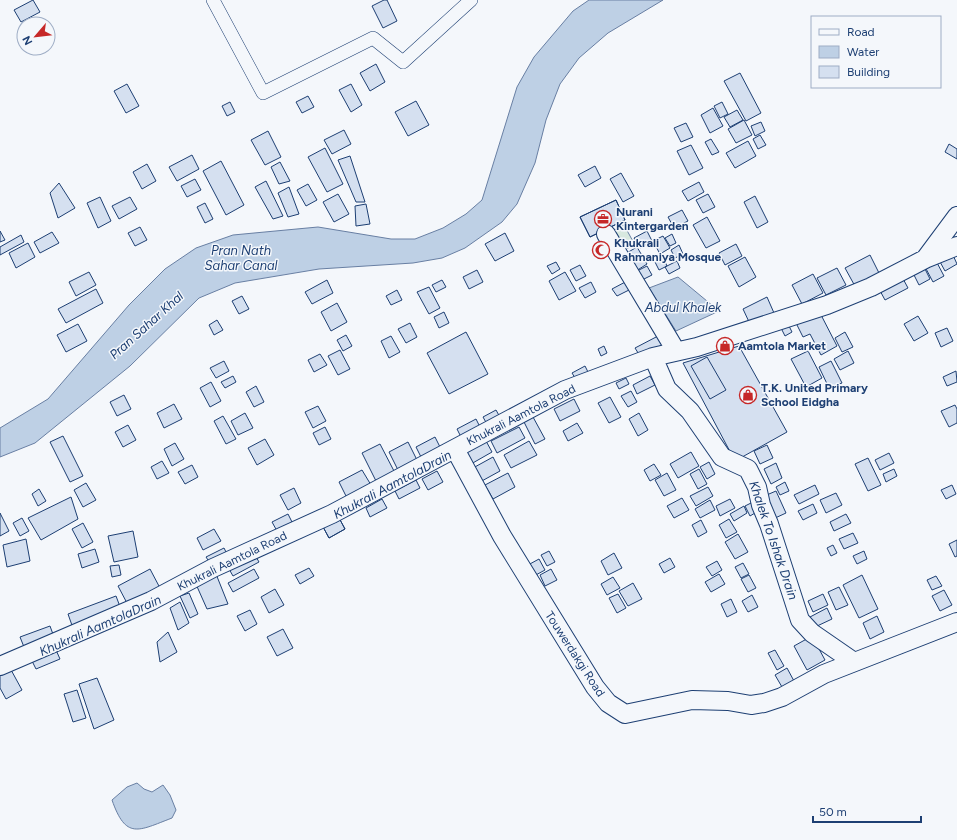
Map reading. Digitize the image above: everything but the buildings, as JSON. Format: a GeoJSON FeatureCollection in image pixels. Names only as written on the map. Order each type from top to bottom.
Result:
{"type":"FeatureCollection","features":[{"type":"Feature","properties":{"kind":"street"},"geometry":{"type":"LineString","coordinates":[[213,0],[263,94],[373,38],[403,62],[471,0]]}},
{"type":"Feature","properties":{"kind":"street"},"geometry":{"type":"LineString","coordinates":[[925,259],[957,216]]}},
{"type":"Feature","properties":{"kind":"street"},"geometry":{"type":"LineString","coordinates":[[606,234],[676,351]]}},
{"type":"Feature","properties":{"kind":"street","name":"Khukrali Aamtola Road"},"geometry":{"type":"LineString","coordinates":[[0,666],[151,601],[213,568],[332,514],[565,390],[653,356],[698,347],[827,306],[871,287],[925,259],[957,246]]}},
{"type":"Feature","properties":{"kind":"street"},"geometry":{"type":"LineString","coordinates":[[653,356],[667,389],[690,412],[722,457],[748,469],[757,487],[761,505],[769,524],[800,620],[812,633],[854,662]]}},
{"type":"Feature","properties":{"kind":"street","name":"Touwerdakgi Road"},"geometry":{"type":"LineString","coordinates":[[455,448],[502,536],[602,697],[617,710],[625,714],[692,700],[728,701],[751,705],[764,703],[782,697],[824,674],[957,622]]}},
{"type":"Feature","properties":{"kind":"shaded area"},"geometry":{"type":"Polygon","coordinates":[[[624,225],[635,245],[621,251],[611,232],[624,225]]]}},
{"type":"Feature","properties":{"kind":"water","name":"Pran Nath Sahar Canal"},"geometry":{"type":"Polygon","coordinates":[[[589,0],[663,0],[608,33],[579,58],[560,84],[546,120],[535,163],[517,204],[502,222],[465,248],[442,258],[413,263],[319,269],[235,283],[199,298],[130,366],[35,443],[0,457],[0,428],[48,399],[129,305],[165,269],[196,248],[233,235],[318,227],[391,239],[415,239],[443,228],[466,214],[482,200],[517,87],[534,57],[573,11],[589,0]]]}},
{"type":"Feature","properties":{"kind":"water","name":"Abdul Khalek"},"geometry":{"type":"Polygon","coordinates":[[[678,277],[719,311],[676,331],[649,288],[678,277]]]}},
{"type":"Feature","properties":{"kind":"water"},"geometry":{"type":"Polygon","coordinates":[[[137,783],[144,789],[152,792],[163,785],[170,795],[176,810],[172,818],[142,829],[128,827],[122,822],[112,800],[127,787],[137,783]]]}},
{"type":"Feature","properties":{"kind":"place","name":"Nurani Kintergarden"},"geometry":{"type":"Point","coordinates":[603,219]}},
{"type":"Feature","properties":{"kind":"place","name":"Khukrali Rahmaniya Mosque"},"geometry":{"type":"Point","coordinates":[601,250]}},
{"type":"Feature","properties":{"kind":"place","name":"Aamtola Market"},"geometry":{"type":"Point","coordinates":[725,346]}},
{"type":"Feature","properties":{"kind":"place","name":"T.K. United Primary School Eidgha"},"geometry":{"type":"Point","coordinates":[748,395]}},
{"type":"Feature","properties":{"kind":"water label","name":"Pran Sahar Khal"},"geometry":{"type":"Point","coordinates":[146,325]}},
{"type":"Feature","properties":{"kind":"water label","name":"Khukrali AamtolaDrain"},"geometry":{"type":"Point","coordinates":[392,484]}},
{"type":"Feature","properties":{"kind":"water label","name":"Khalek To Ishak Drain"},"geometry":{"type":"Point","coordinates":[774,540]}},
{"type":"Feature","properties":{"kind":"water label","name":"Khukrali AamtolaDrain"},"geometry":{"type":"Point","coordinates":[100,625]}}]}
